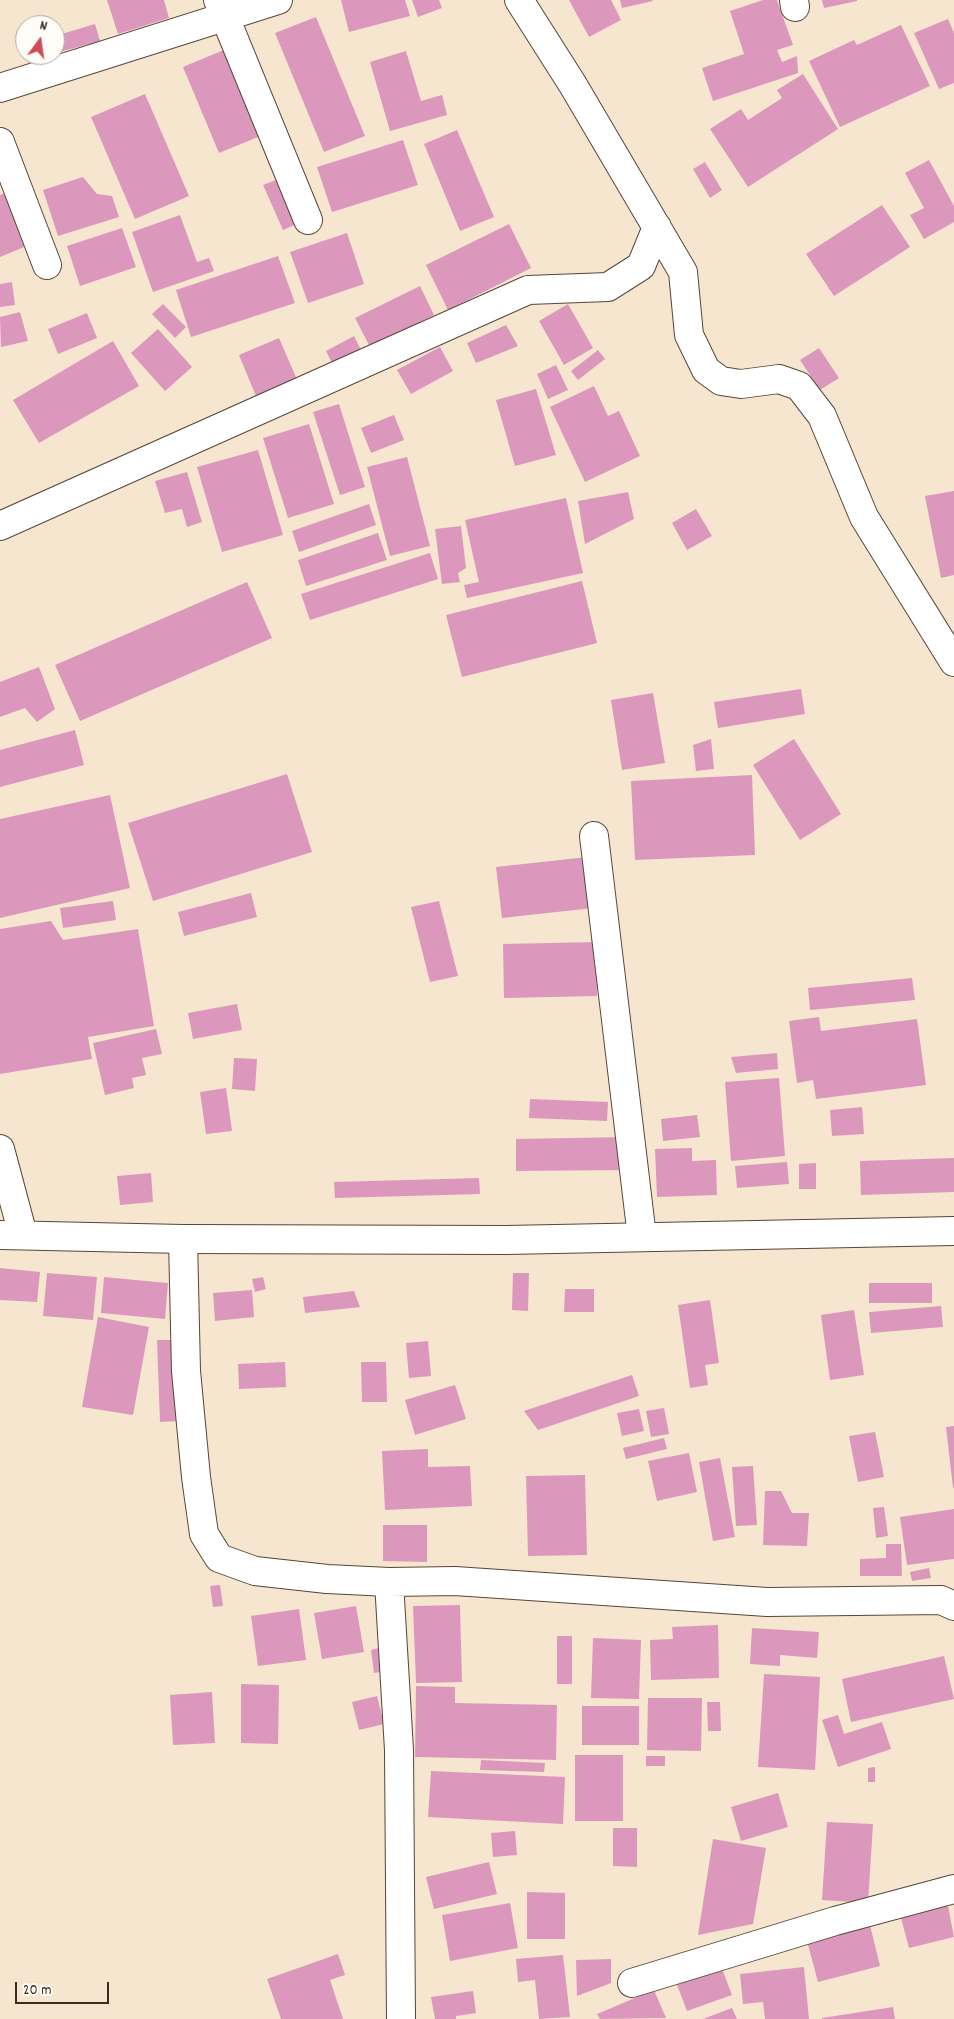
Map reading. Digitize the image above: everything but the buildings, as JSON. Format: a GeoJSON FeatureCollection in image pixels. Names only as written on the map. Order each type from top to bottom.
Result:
{"type":"FeatureCollection","features":[{"type":"Feature","properties":{"kind":"street"},"geometry":{"type":"LineString","coordinates":[[0,88],[222,8],[278,0]]}},
{"type":"Feature","properties":{"kind":"street"},"geometry":{"type":"LineString","coordinates":[[519,0],[573,85],[683,272],[689,335],[706,370],[721,381],[741,384],[779,379],[799,386],[822,416],[864,517],[954,662]]}},
{"type":"Feature","properties":{"kind":"street"},"geometry":{"type":"LineString","coordinates":[[222,8],[308,220]]}},
{"type":"Feature","properties":{"kind":"street"},"geometry":{"type":"LineString","coordinates":[[0,142],[47,265]]}},
{"type":"Feature","properties":{"kind":"street"},"geometry":{"type":"LineString","coordinates":[[0,526],[528,290],[608,287],[641,266],[657,227]]}},
{"type":"Feature","properties":{"kind":"street"},"geometry":{"type":"LineString","coordinates":[[594,836],[642,1237]]}},
{"type":"Feature","properties":{"kind":"street"},"geometry":{"type":"LineString","coordinates":[[0,1149],[11,1235],[184,1239],[506,1240],[954,1231]]}},
{"type":"Feature","properties":{"kind":"street"},"geometry":{"type":"LineString","coordinates":[[184,1239],[186,1371],[196,1477],[204,1534],[219,1558],[255,1571],[327,1579],[389,1582],[455,1581],[767,1602],[941,1600],[954,1606]]}},
{"type":"Feature","properties":{"kind":"street"},"geometry":{"type":"LineString","coordinates":[[389,1582],[399,1750],[401,2019]]}},
{"type":"Feature","properties":{"kind":"street"},"geometry":{"type":"LineString","coordinates":[[632,1982],[835,1920],[954,1889]]}}]}
